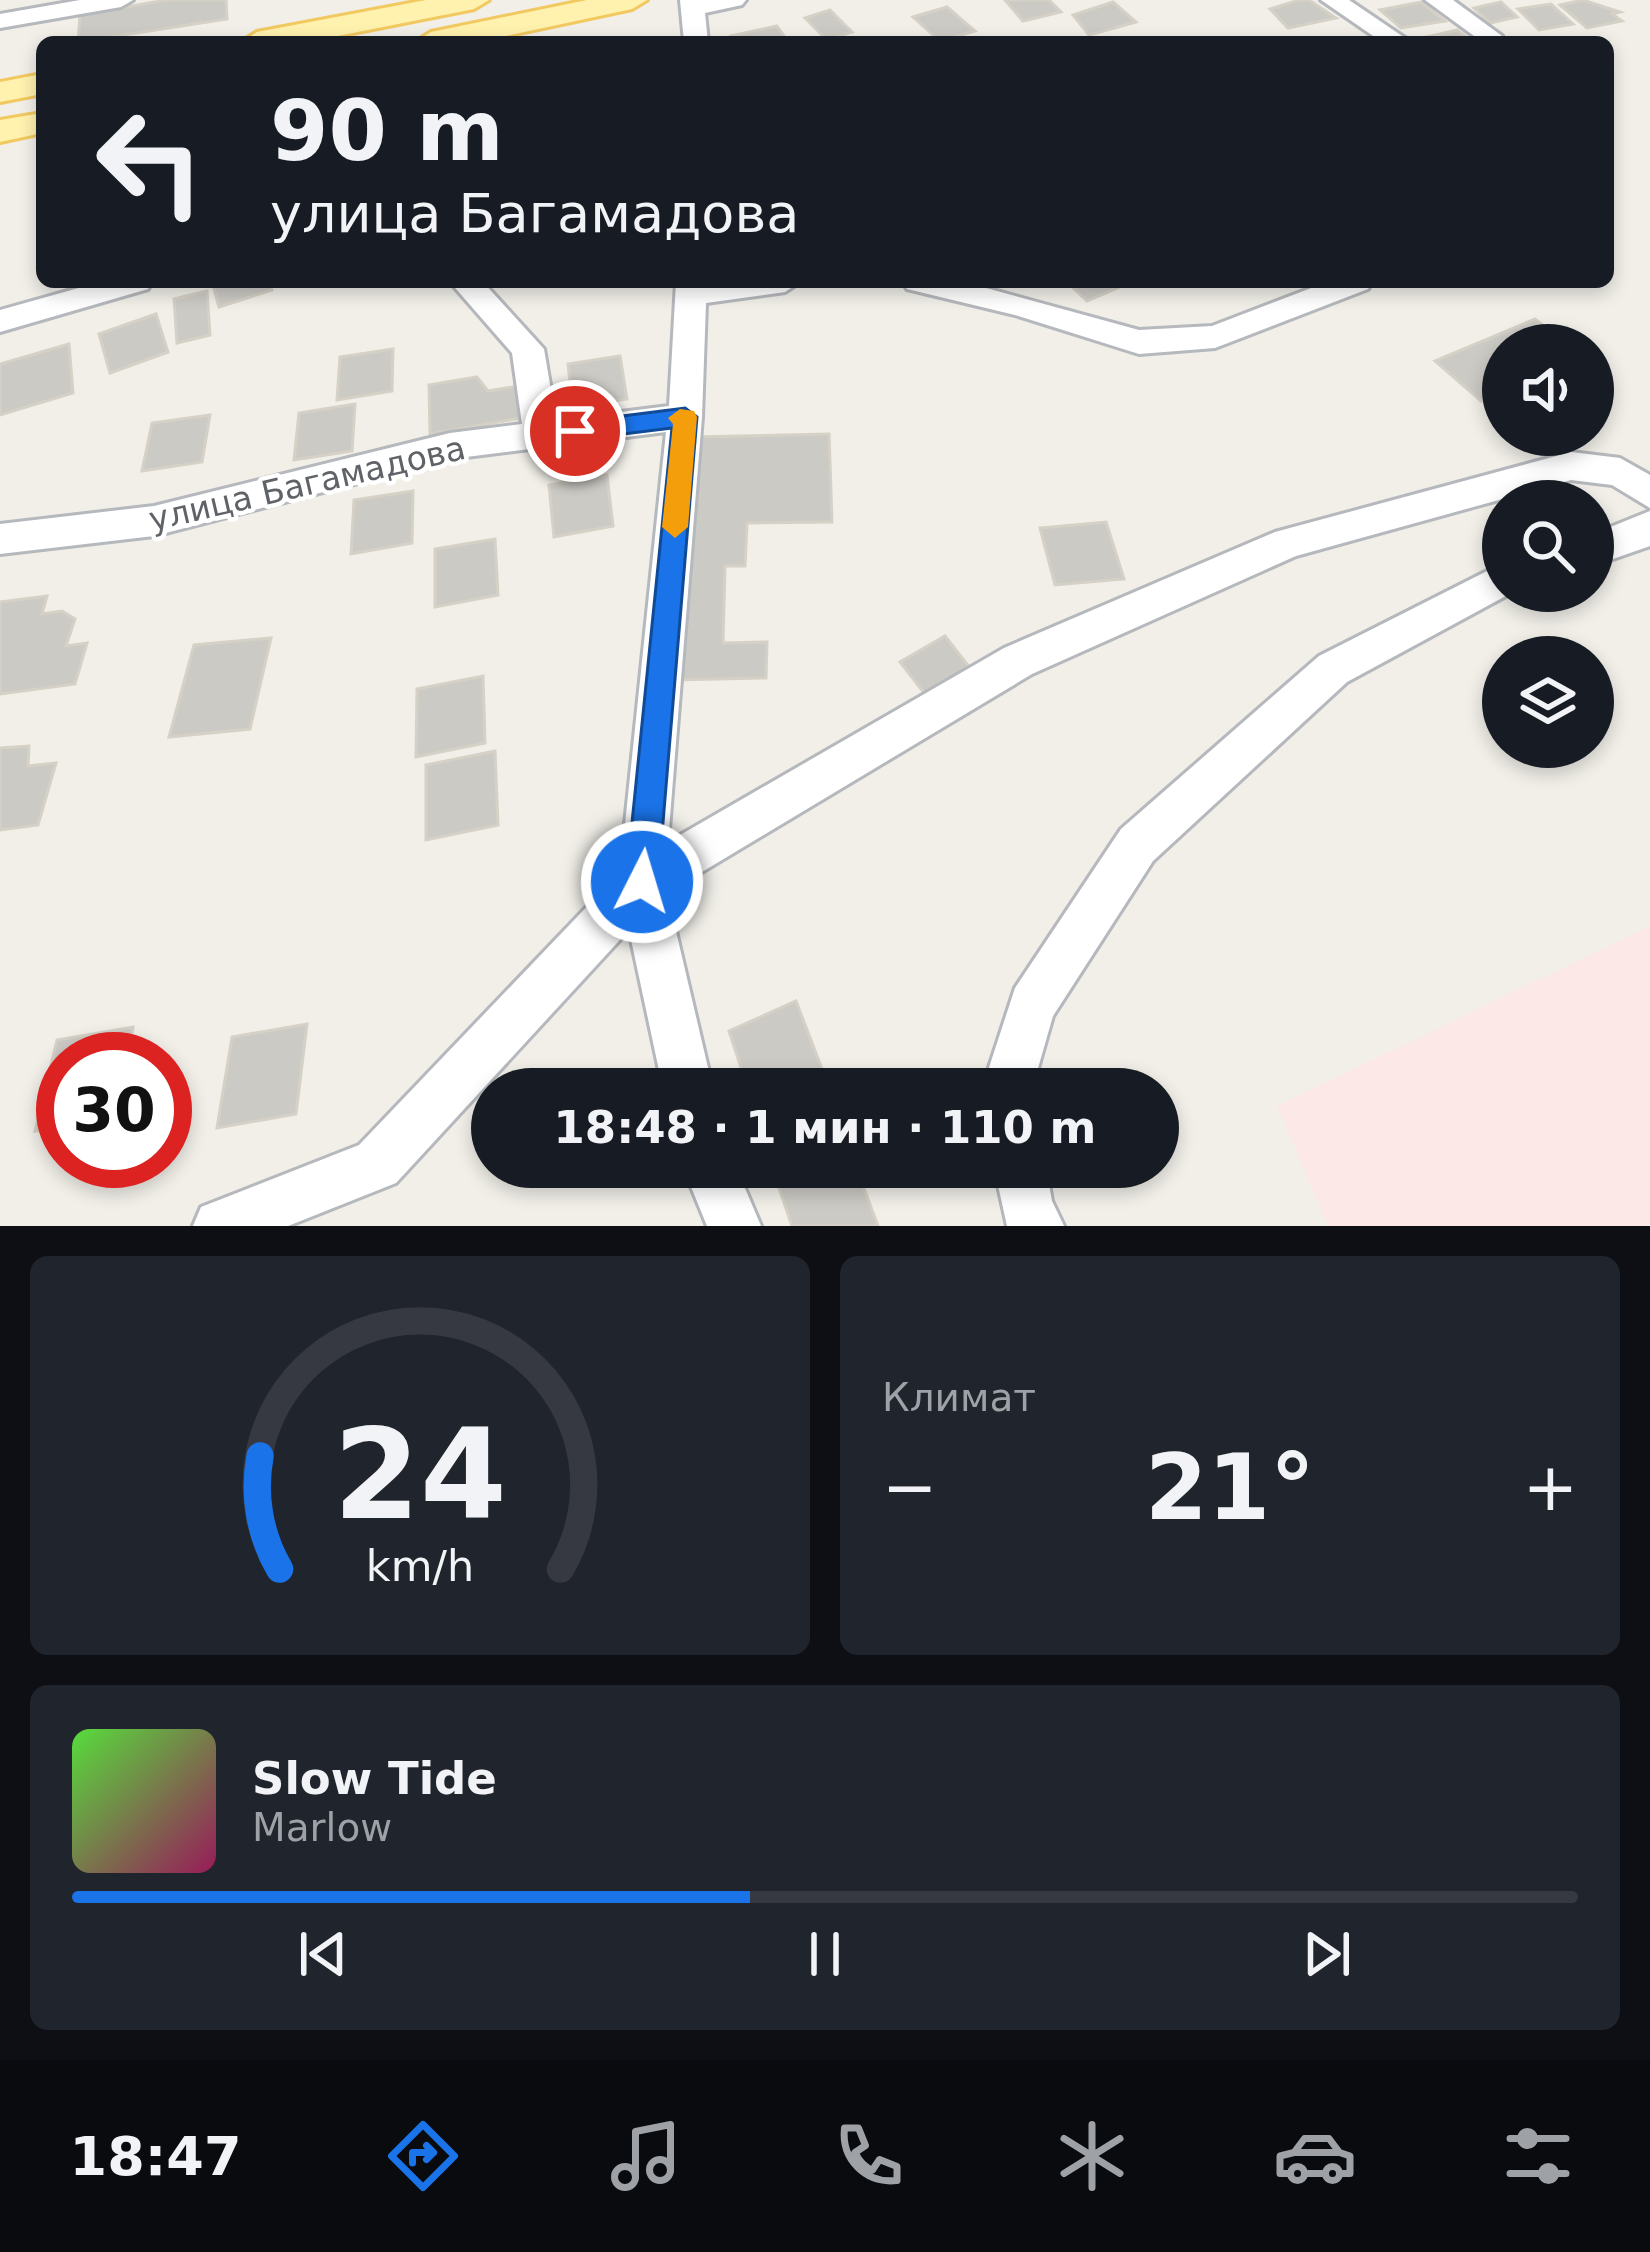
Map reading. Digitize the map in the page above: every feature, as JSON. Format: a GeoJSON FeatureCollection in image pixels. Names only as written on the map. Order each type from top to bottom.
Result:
{"type":"FeatureCollection","features":[{"type":"Feature","properties":{"kind":"main road"},"geometry":{"type":"LineString","coordinates":[[288,36],[474,0]]}},
{"type":"Feature","properties":{"kind":"main road"},"geometry":{"type":"LineString","coordinates":[[459,36],[632,0]]}},
{"type":"Feature","properties":{"kind":"main road"},"geometry":{"type":"LineString","coordinates":[[0,92],[36,84]]}},
{"type":"Feature","properties":{"kind":"main road"},"geometry":{"type":"LineString","coordinates":[[0,131],[36,124]]}},
{"type":"Feature","properties":{"kind":"street"},"geometry":{"type":"LineString","coordinates":[[0,21],[121,0]]}},
{"type":"Feature","properties":{"kind":"street"},"geometry":{"type":"LineString","coordinates":[[696,36],[693,4],[734,0]]}},
{"type":"Feature","properties":{"kind":"street"},"geometry":{"type":"LineString","coordinates":[[1333,0],[1390,36]]}},
{"type":"Feature","properties":{"kind":"street"},"geometry":{"type":"LineString","coordinates":[[1437,0],[1490,36]]}},
{"type":"Feature","properties":{"kind":"street"},"geometry":{"type":"LineString","coordinates":[[0,44],[89,6]]}},
{"type":"Feature","properties":{"kind":"street"},"geometry":{"type":"LineString","coordinates":[[0,321],[116,288]]}},
{"type":"Feature","properties":{"kind":"street"},"geometry":{"type":"LineString","coordinates":[[471,288],[528,349],[541,435]]}},
{"type":"Feature","properties":{"kind":"street"},"geometry":{"type":"LineString","coordinates":[[683,1068],[642,882],[685,417],[690,288]]}},
{"type":"Feature","properties":{"kind":"street"},"geometry":{"type":"LineString","coordinates":[[945,288],[1018,304],[1139,342],[1215,337],[1342,288]]}},
{"type":"Feature","properties":{"kind":"street","name":"улица Багамадова"},"geometry":{"type":"LineString","coordinates":[[0,539],[154,520],[450,446],[685,417]]}},
{"type":"Feature","properties":{"kind":"street"},"geometry":{"type":"LineString","coordinates":[[220,1226],[377,1165],[642,882],[1018,661],[1288,542],[1571,466],[1620,472],[1650,494]]}},
{"type":"Feature","properties":{"kind":"street"},"geometry":{"type":"LineString","coordinates":[[1614,543],[1644,533],[1650,526]]}},
{"type":"Feature","properties":{"kind":"street"},"geometry":{"type":"LineString","coordinates":[[1013,1068],[1032,1005],[1137,845],[1333,669],[1482,591]]}},
{"type":"Feature","properties":{"kind":"street"},"geometry":{"type":"LineString","coordinates":[[719,1188],[734,1226]]}},
{"type":"Feature","properties":{"kind":"street"},"geometry":{"type":"LineString","coordinates":[[1024,1188],[1037,1226]]}},
{"type":"Feature","properties":{"kind":"shaded area"},"geometry":{"type":"Polygon","coordinates":[[[1650,926],[1650,1226],[1328,1226],[1277,1106],[1650,926]]]}},
{"type":"Feature","properties":{"kind":"building"},"geometry":{"type":"Polygon","coordinates":[[[166,0],[226,0],[227,19],[117,36],[78,36],[80,15],[166,0]]]}},
{"type":"Feature","properties":{"kind":"building"},"geometry":{"type":"Polygon","coordinates":[[[1005,0],[1049,0],[1061,12],[1023,21],[1005,0]]]}},
{"type":"Feature","properties":{"kind":"building"},"geometry":{"type":"Polygon","coordinates":[[[1309,0],[1336,18],[1288,28],[1270,9],[1309,0]]]}},
{"type":"Feature","properties":{"kind":"building"},"geometry":{"type":"Polygon","coordinates":[[[1583,0],[1620,12],[1612,14],[1622,21],[1587,28],[1560,5],[1583,0]]]}},
{"type":"Feature","properties":{"kind":"building"},"geometry":{"type":"Polygon","coordinates":[[[1113,2],[1136,22],[1089,35],[1073,15],[1113,2]]]}},
{"type":"Feature","properties":{"kind":"building"},"geometry":{"type":"Polygon","coordinates":[[[1421,2],[1445,21],[1401,28],[1380,10],[1421,2]]]}},
{"type":"Feature","properties":{"kind":"building"},"geometry":{"type":"Polygon","coordinates":[[[1501,2],[1517,17],[1490,23],[1474,8],[1501,2]]]}},
{"type":"Feature","properties":{"kind":"building"},"geometry":{"type":"Polygon","coordinates":[[[1551,4],[1573,24],[1539,30],[1518,9],[1551,4]]]}},
{"type":"Feature","properties":{"kind":"building"},"geometry":{"type":"Polygon","coordinates":[[[947,7],[975,31],[934,36],[913,17],[947,7]]]}},
{"type":"Feature","properties":{"kind":"building"},"geometry":{"type":"Polygon","coordinates":[[[830,10],[852,32],[823,36],[805,18],[830,10]]]}},
{"type":"Feature","properties":{"kind":"building"},"geometry":{"type":"Polygon","coordinates":[[[777,26],[784,36],[731,36],[777,26]]]}},
{"type":"Feature","properties":{"kind":"building"},"geometry":{"type":"Polygon","coordinates":[[[1457,30],[1465,36],[1431,36],[1457,30]]]}},
{"type":"Feature","properties":{"kind":"building"},"geometry":{"type":"Polygon","coordinates":[[[214,288],[272,290],[219,307],[214,288]]]}},
{"type":"Feature","properties":{"kind":"building"},"geometry":{"type":"Polygon","coordinates":[[[1073,288],[1117,288],[1087,301],[1073,288]]]}},
{"type":"Feature","properties":{"kind":"building"},"geometry":{"type":"Polygon","coordinates":[[[207,291],[210,335],[177,343],[174,299],[207,291]]]}},
{"type":"Feature","properties":{"kind":"building"},"geometry":{"type":"Polygon","coordinates":[[[156,314],[168,352],[110,373],[99,334],[156,314]]]}},
{"type":"Feature","properties":{"kind":"building"},"geometry":{"type":"Polygon","coordinates":[[[1482,341],[1482,401],[1481,401],[1435,361],[1482,341]]]}},
{"type":"Feature","properties":{"kind":"building"},"geometry":{"type":"Polygon","coordinates":[[[69,344],[73,393],[0,415],[0,364],[69,344]]]}},
{"type":"Feature","properties":{"kind":"building"},"geometry":{"type":"Polygon","coordinates":[[[393,349],[392,391],[337,400],[340,357],[393,349]]]}},
{"type":"Feature","properties":{"kind":"building"},"geometry":{"type":"Polygon","coordinates":[[[620,356],[627,399],[573,407],[568,364],[620,356]]]}},
{"type":"Feature","properties":{"kind":"building"},"geometry":{"type":"Polygon","coordinates":[[[477,377],[488,391],[524,385],[527,417],[430,434],[429,385],[477,377]]]}},
{"type":"Feature","properties":{"kind":"building"},"geometry":{"type":"Polygon","coordinates":[[[355,404],[352,451],[294,460],[299,413],[355,404]]]}},
{"type":"Feature","properties":{"kind":"building"},"geometry":{"type":"Polygon","coordinates":[[[210,415],[202,462],[142,471],[152,423],[210,415]]]}},
{"type":"Feature","properties":{"kind":"building"},"geometry":{"type":"Polygon","coordinates":[[[829,434],[832,522],[747,523],[745,566],[725,566],[723,643],[767,642],[766,678],[674,680],[691,437],[829,434]]]}},
{"type":"Feature","properties":{"kind":"building"},"geometry":{"type":"Polygon","coordinates":[[[607,475],[613,526],[554,537],[549,485],[607,475]]]}},
{"type":"Feature","properties":{"kind":"building"},"geometry":{"type":"Polygon","coordinates":[[[413,491],[412,543],[351,554],[354,500],[413,491]]]}},
{"type":"Feature","properties":{"kind":"building"},"geometry":{"type":"Polygon","coordinates":[[[1106,522],[1124,579],[1055,585],[1040,528],[1106,522]]]}},
{"type":"Feature","properties":{"kind":"building"},"geometry":{"type":"Polygon","coordinates":[[[495,539],[498,595],[435,607],[435,549],[495,539]]]}},
{"type":"Feature","properties":{"kind":"building"},"geometry":{"type":"Polygon","coordinates":[[[47,596],[42,614],[62,611],[75,619],[66,646],[87,643],[75,684],[0,694],[0,602],[47,596]]]}},
{"type":"Feature","properties":{"kind":"building"},"geometry":{"type":"Polygon","coordinates":[[[945,636],[970,668],[925,694],[900,662],[945,636]]]}},
{"type":"Feature","properties":{"kind":"building"},"geometry":{"type":"Polygon","coordinates":[[[271,638],[250,729],[169,737],[194,645],[271,638]]]}},
{"type":"Feature","properties":{"kind":"building"},"geometry":{"type":"Polygon","coordinates":[[[483,676],[485,743],[416,757],[417,689],[483,676]]]}},
{"type":"Feature","properties":{"kind":"building"},"geometry":{"type":"Polygon","coordinates":[[[29,746],[28,766],[56,763],[38,825],[0,830],[0,748],[29,746]]]}},
{"type":"Feature","properties":{"kind":"building"},"geometry":{"type":"Polygon","coordinates":[[[495,751],[498,825],[426,840],[426,765],[495,751]]]}},
{"type":"Feature","properties":{"kind":"building"},"geometry":{"type":"Polygon","coordinates":[[[796,1001],[822,1068],[741,1068],[729,1031],[796,1001]]]}},
{"type":"Feature","properties":{"kind":"building"},"geometry":{"type":"Polygon","coordinates":[[[307,1024],[296,1114],[217,1128],[232,1037],[307,1024]]]}},
{"type":"Feature","properties":{"kind":"building"},"geometry":{"type":"Polygon","coordinates":[[[779,1188],[864,1188],[878,1226],[792,1226],[779,1188]]]}},
{"type":"Feature","properties":{"kind":"slow traffic"},"geometry":{"type":"LineString","coordinates":[[675,527],[685,417],[680,418]]}},
{"type":"Feature","properties":{"kind":"route"},"geometry":{"type":"LineString","coordinates":[[575,431],[685,417],[642,882]]}}]}
